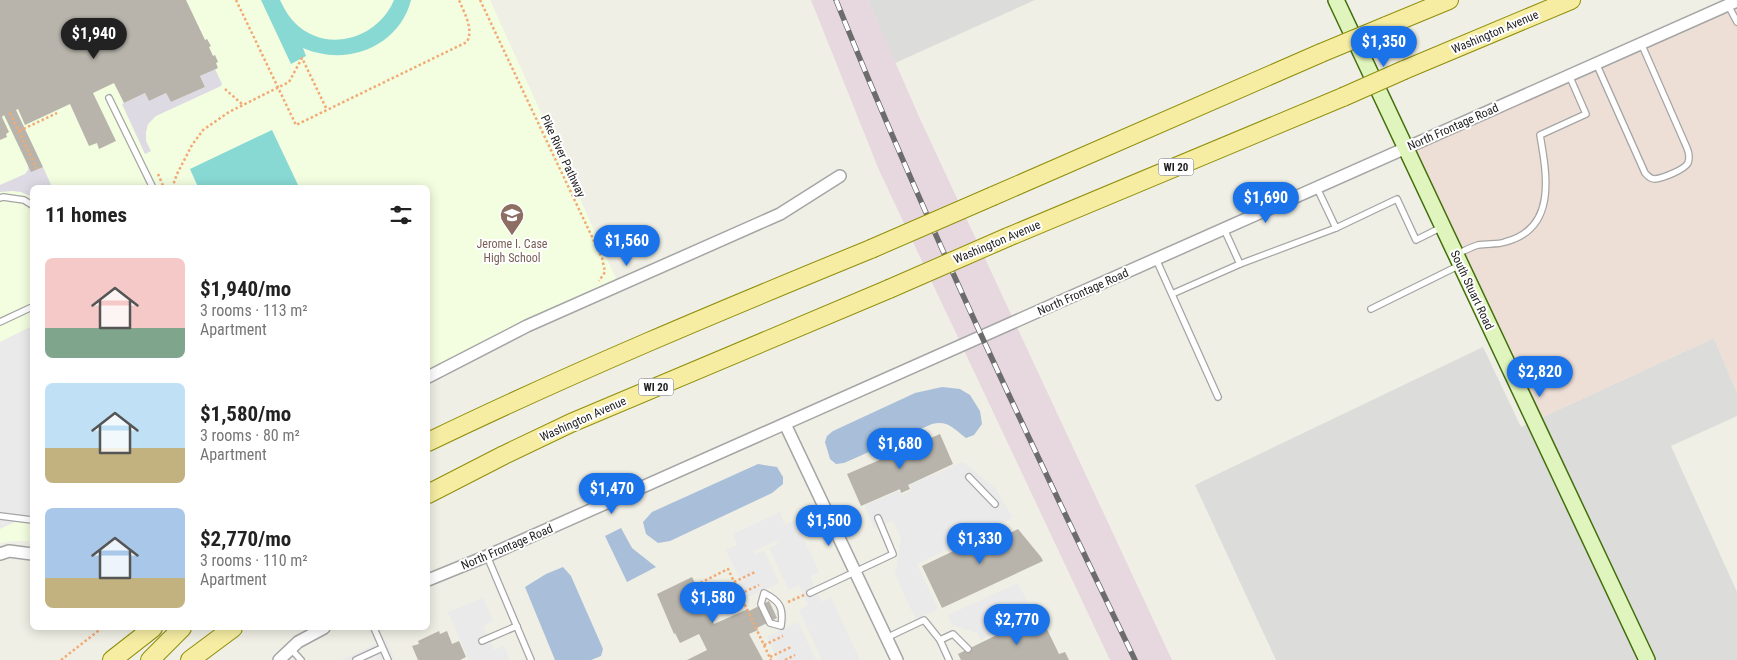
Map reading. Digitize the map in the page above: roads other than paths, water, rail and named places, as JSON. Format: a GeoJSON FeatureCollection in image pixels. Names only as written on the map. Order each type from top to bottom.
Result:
{"type":"FeatureCollection","features":[{"type":"Feature","properties":{"kind":"main road"},"geometry":{"type":"LineString","coordinates":[[430,441],[534,392],[692,323],[871,249],[1321,53],[1449,0]]}},
{"type":"Feature","properties":{"kind":"main road","name":"Washington Avenue"},"geometry":{"type":"LineString","coordinates":[[430,493],[504,454],[571,423],[1572,0]]}},
{"type":"Feature","properties":{"kind":"main road"},"geometry":{"type":"LineString","coordinates":[[112,660],[150,630]]}},
{"type":"Feature","properties":{"kind":"main road"},"geometry":{"type":"LineString","coordinates":[[150,660],[180,630]]}},
{"type":"Feature","properties":{"kind":"main road"},"geometry":{"type":"LineString","coordinates":[[190,660],[229,630]]}},
{"type":"Feature","properties":{"kind":"street","name":"South Stuart Road"},"geometry":{"type":"LineString","coordinates":[[1336,0],[1647,660]]}},
{"type":"Feature","properties":{"kind":"street","name":"North Frontage Road"},"geometry":{"type":"LineString","coordinates":[[430,579],[487,556],[1733,3]]}},
{"type":"Feature","properties":{"kind":"street"},"geometry":{"type":"LineString","coordinates":[[430,376],[528,326],[780,214],[840,176]]}},
{"type":"Feature","properties":{"kind":"street"},"geometry":{"type":"LineString","coordinates":[[785,424],[897,660]]}},
{"type":"Feature","properties":{"kind":"street"},"geometry":{"type":"LineString","coordinates":[[0,554],[9,551],[30,554]]}},
{"type":"Feature","properties":{"kind":"street"},"geometry":{"type":"LineString","coordinates":[[279,660],[302,639],[320,630]]}},
{"type":"Feature","properties":{"kind":"lane"},"geometry":{"type":"LineString","coordinates":[[1733,3],[1737,22]]}},
{"type":"Feature","properties":{"kind":"lane"},"geometry":{"type":"LineString","coordinates":[[1596,63],[1645,173],[1650,178],[1655,179],[1683,170],[1690,156],[1641,44]]}},
{"type":"Feature","properties":{"kind":"lane"},"geometry":{"type":"LineString","coordinates":[[1370,309],[1458,260],[1478,245],[1505,242],[1529,232],[1541,214],[1546,190],[1540,135],[1586,114],[1569,75]]}},
{"type":"Feature","properties":{"kind":"lane"},"geometry":{"type":"LineString","coordinates":[[109,98],[152,185]]}},
{"type":"Feature","properties":{"kind":"lane"},"geometry":{"type":"LineString","coordinates":[[1316,188],[1336,228]]}},
{"type":"Feature","properties":{"kind":"lane"},"geometry":{"type":"LineString","coordinates":[[0,198],[24,200],[30,204]]}},
{"type":"Feature","properties":{"kind":"lane"},"geometry":{"type":"LineString","coordinates":[[1172,294],[1240,264],[1336,228],[1397,199],[1416,240],[1443,227]]}},
{"type":"Feature","properties":{"kind":"lane"},"geometry":{"type":"LineString","coordinates":[[1224,229],[1240,264]]}},
{"type":"Feature","properties":{"kind":"lane"},"geometry":{"type":"LineString","coordinates":[[1156,259],[1218,398]]}},
{"type":"Feature","properties":{"kind":"lane"},"geometry":{"type":"LineString","coordinates":[[0,322],[30,308]]}},
{"type":"Feature","properties":{"kind":"lane"},"geometry":{"type":"LineString","coordinates":[[968,478],[995,504]]}},
{"type":"Feature","properties":{"kind":"lane"},"geometry":{"type":"LineString","coordinates":[[0,516],[30,520]]}},
{"type":"Feature","properties":{"kind":"lane"},"geometry":{"type":"LineString","coordinates":[[810,592],[893,554],[878,518]]}},
{"type":"Feature","properties":{"kind":"lane"},"geometry":{"type":"LineString","coordinates":[[487,556],[531,660]]}},
{"type":"Feature","properties":{"kind":"lane"},"geometry":{"type":"LineString","coordinates":[[764,593],[775,599],[779,606],[783,614],[781,626],[770,623],[761,604],[764,593]]}},
{"type":"Feature","properties":{"kind":"lane"},"geometry":{"type":"LineString","coordinates":[[886,638],[924,620],[940,640],[948,660]]}},
{"type":"Feature","properties":{"kind":"lane"},"geometry":{"type":"LineString","coordinates":[[482,641],[517,626]]}},
{"type":"Feature","properties":{"kind":"lane"},"geometry":{"type":"LineString","coordinates":[[375,630],[388,660]]}},
{"type":"Feature","properties":{"kind":"lane"},"geometry":{"type":"LineString","coordinates":[[940,640],[953,634],[968,649]]}},
{"type":"Feature","properties":{"kind":"lane"},"geometry":{"type":"LineString","coordinates":[[290,648],[301,660]]}},
{"type":"Feature","properties":{"kind":"lane"},"geometry":{"type":"LineString","coordinates":[[356,660],[382,648]]}},
{"type":"Feature","properties":{"kind":"railway"},"geometry":{"type":"LineString","coordinates":[[836,0],[942,250],[1135,660]]}},
{"type":"Feature","properties":{"kind":"place","name":"Jerome I. Case High School"},"geometry":{"type":"Point","coordinates":[512,236]}}]}
